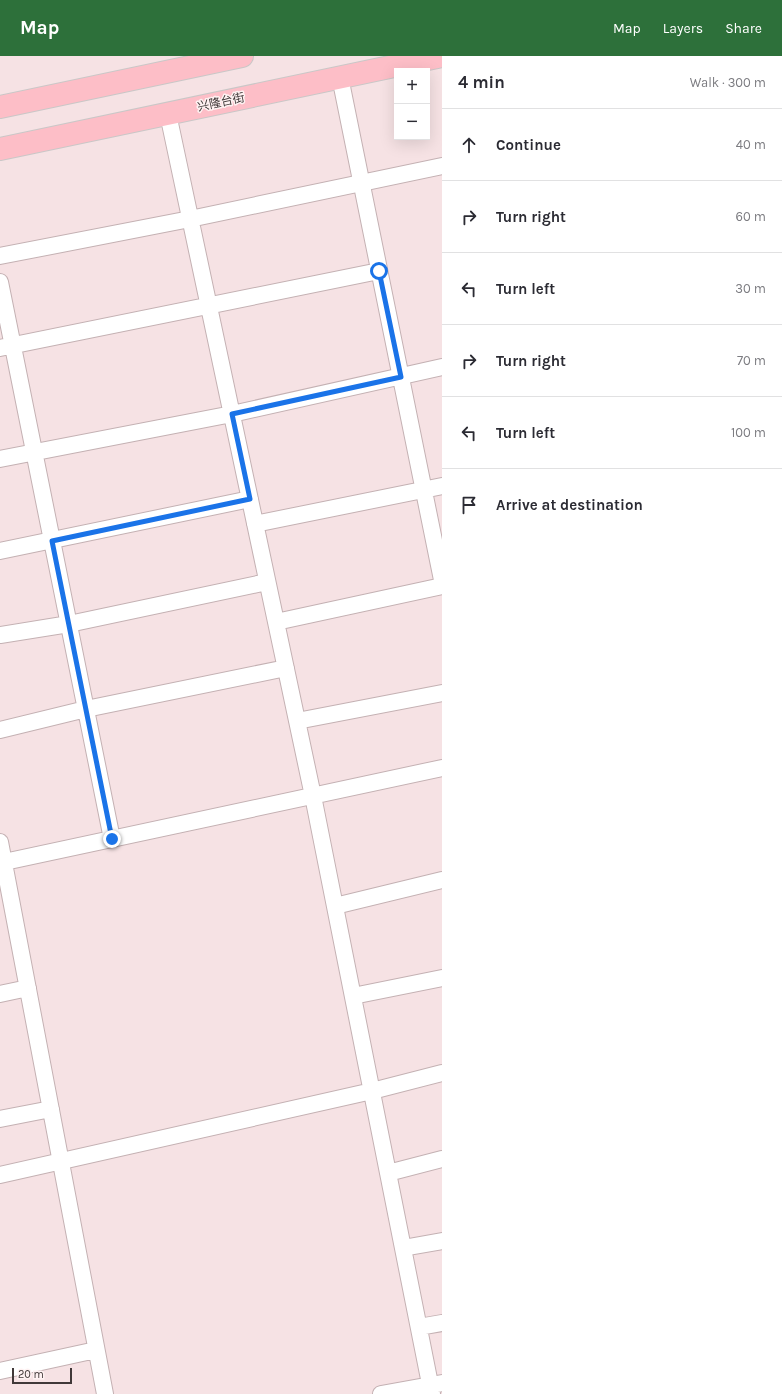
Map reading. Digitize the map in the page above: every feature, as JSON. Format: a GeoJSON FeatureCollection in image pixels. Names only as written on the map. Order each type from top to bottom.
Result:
{"type":"FeatureCollection","features":[{"type":"Feature","properties":{"kind":"main road"},"geometry":{"type":"LineString","coordinates":[[0,106],[242,56]]}},
{"type":"Feature","properties":{"kind":"main road","name":"兴隆台街"},"geometry":{"type":"LineString","coordinates":[[0,149],[442,56]]}},
{"type":"Feature","properties":{"kind":"street"},"geometry":{"type":"LineString","coordinates":[[340,78],[442,580]]}},
{"type":"Feature","properties":{"kind":"street"},"geometry":{"type":"LineString","coordinates":[[168,114],[313,796],[419,1327],[435,1387],[381,1394]]}},
{"type":"Feature","properties":{"kind":"street"},"geometry":{"type":"LineString","coordinates":[[0,256],[190,219],[442,166]]}},
{"type":"Feature","properties":{"kind":"street"},"geometry":{"type":"LineString","coordinates":[[6,347],[209,307],[379,271]]}},
{"type":"Feature","properties":{"kind":"street"},"geometry":{"type":"LineString","coordinates":[[0,282],[6,347],[34,451],[112,839]]}},
{"type":"Feature","properties":{"kind":"street"},"geometry":{"type":"LineString","coordinates":[[0,459],[34,451],[232,414],[442,367]]}},
{"type":"Feature","properties":{"kind":"street"},"geometry":{"type":"LineString","coordinates":[[255,524],[442,486]]}},
{"type":"Feature","properties":{"kind":"street"},"geometry":{"type":"LineString","coordinates":[[0,551],[250,499]]}},
{"type":"Feature","properties":{"kind":"street"},"geometry":{"type":"LineString","coordinates":[[0,635],[69,624],[267,582]]}},
{"type":"Feature","properties":{"kind":"street"},"geometry":{"type":"LineString","coordinates":[[276,622],[442,586]]}},
{"type":"Feature","properties":{"kind":"street"},"geometry":{"type":"LineString","coordinates":[[0,730],[86,710],[286,668]]}},
{"type":"Feature","properties":{"kind":"street"},"geometry":{"type":"LineString","coordinates":[[297,721],[442,693]]}},
{"type":"Feature","properties":{"kind":"street"},"geometry":{"type":"LineString","coordinates":[[2,862],[442,768]]}},
{"type":"Feature","properties":{"kind":"street"},"geometry":{"type":"LineString","coordinates":[[0,842],[2,862],[28,988],[104,1394]]}},
{"type":"Feature","properties":{"kind":"street"},"geometry":{"type":"LineString","coordinates":[[335,906],[442,880]]}},
{"type":"Feature","properties":{"kind":"street"},"geometry":{"type":"LineString","coordinates":[[353,996],[442,978]]}},
{"type":"Feature","properties":{"kind":"street"},"geometry":{"type":"LineString","coordinates":[[0,994],[28,988]]}},
{"type":"Feature","properties":{"kind":"street"},"geometry":{"type":"LineString","coordinates":[[0,1175],[372,1091],[442,1073]]}},
{"type":"Feature","properties":{"kind":"street"},"geometry":{"type":"LineString","coordinates":[[0,1119],[51,1109]]}},
{"type":"Feature","properties":{"kind":"street"},"geometry":{"type":"LineString","coordinates":[[388,1173],[442,1159]]}},
{"type":"Feature","properties":{"kind":"street"},"geometry":{"type":"LineString","coordinates":[[403,1248],[442,1241]]}},
{"type":"Feature","properties":{"kind":"street"},"geometry":{"type":"LineString","coordinates":[[419,1327],[442,1323]]}},
{"type":"Feature","properties":{"kind":"street"},"geometry":{"type":"LineString","coordinates":[[0,1372],[96,1350]]}},
{"type":"Feature","properties":{"kind":"route"},"geometry":{"type":"LineString","coordinates":[[112,839],[52,541],[250,499],[232,414],[401,377],[379,271]]}}]}
